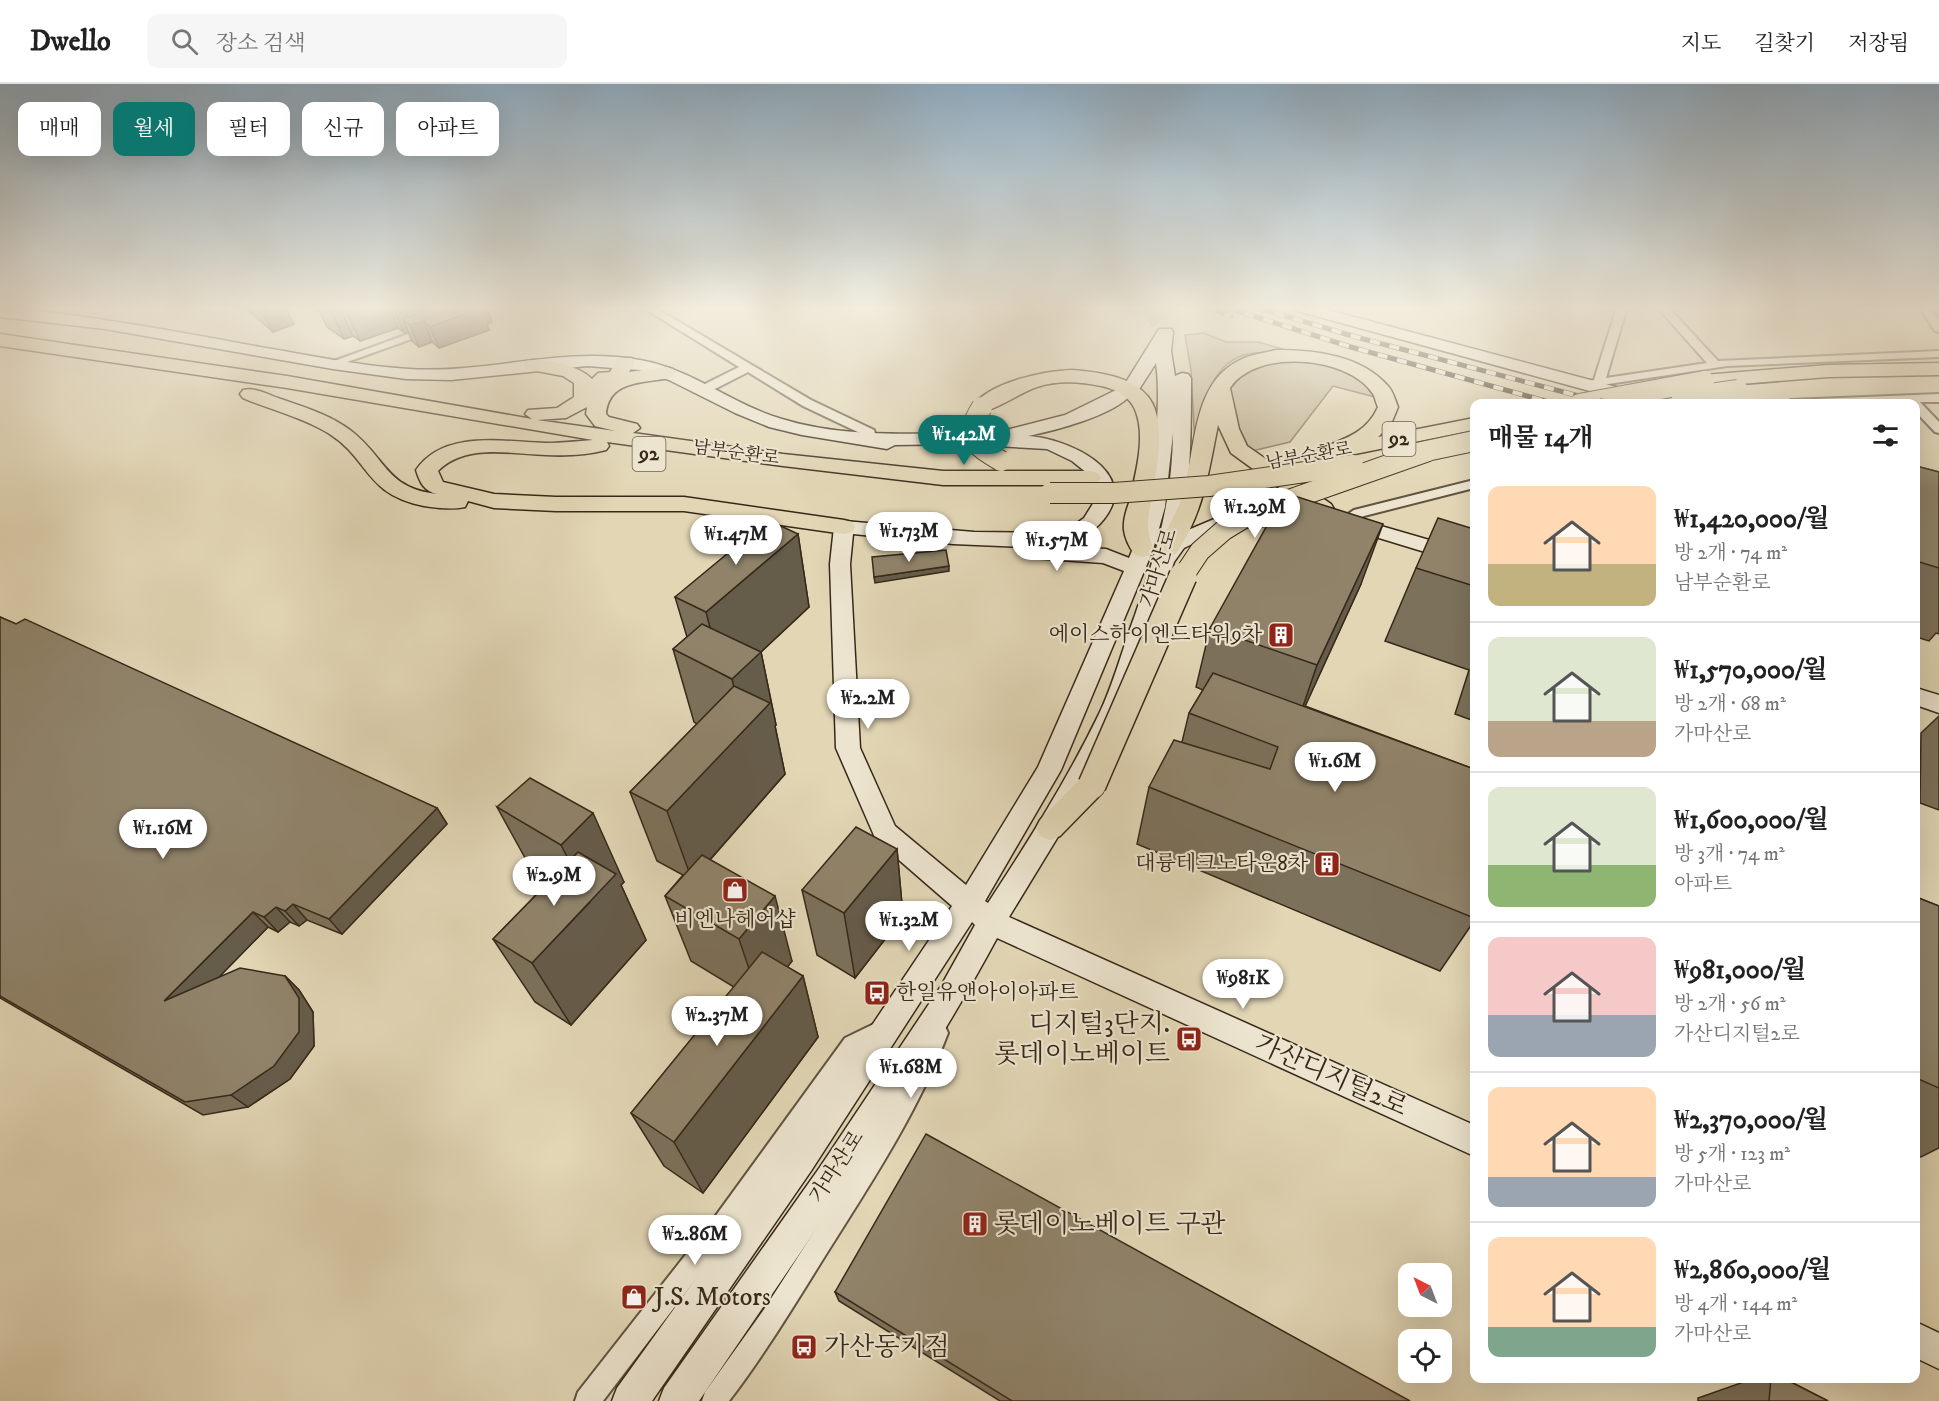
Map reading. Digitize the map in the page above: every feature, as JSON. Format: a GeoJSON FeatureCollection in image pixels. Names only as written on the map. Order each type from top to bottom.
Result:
{"type":"FeatureCollection","features":[{"type":"Feature","properties":{"kind":"main road","name":"남부순환로"},"geometry":{"type":"LineString","coordinates":[[86,368],[600,446],[773,475],[943,490],[1229,469],[1324,454],[1470,425]]}},
{"type":"Feature","properties":{"kind":"main road","name":"남부순환로"},"geometry":{"type":"LineString","coordinates":[[186,368],[399,401],[541,426],[783,460],[943,478],[1053,482],[1114,493],[1209,486],[1428,451],[1470,442]]}},
{"type":"Feature","properties":{"kind":"main road"},"geometry":{"type":"LineString","coordinates":[[370,368],[425,375],[506,368]]}},
{"type":"Feature","properties":{"kind":"main road"},"geometry":{"type":"LineString","coordinates":[[550,368],[576,374],[584,382],[584,397]]}},
{"type":"Feature","properties":{"kind":"main road"},"geometry":{"type":"LineString","coordinates":[[399,401],[447,401],[554,416],[570,411],[615,368]]}},
{"type":"Feature","properties":{"kind":"main road"},"geometry":{"type":"LineString","coordinates":[[623,368],[596,409],[596,414],[602,422],[736,444],[783,460]]}},
{"type":"Feature","properties":{"kind":"main road"},"geometry":{"type":"LineString","coordinates":[[649,368],[666,373],[775,423],[914,446],[1063,451]]}},
{"type":"Feature","properties":{"kind":"main road","name":"가마산로"},"geometry":{"type":"LineString","coordinates":[[985,439],[1062,423],[1089,413],[1127,390],[1145,368]]}},
{"type":"Feature","properties":{"kind":"main road","name":"가마산로"},"geometry":{"type":"LineString","coordinates":[[677,1401],[831,1178],[951,995],[991,922],[1050,828],[1113,712],[1152,557],[1155,507],[1163,444],[1167,380],[1165,368]]}},
{"type":"Feature","properties":{"kind":"main road"},"geometry":{"type":"LineString","coordinates":[[1152,557],[1192,500],[1209,423],[1220,386],[1239,368]]}},
{"type":"Feature","properties":{"kind":"main road"},"geometry":{"type":"LineString","coordinates":[[1324,454],[1374,430],[1382,422],[1387,405],[1383,393],[1364,375],[1349,368]]}},
{"type":"Feature","properties":{"kind":"main road"},"geometry":{"type":"LineString","coordinates":[[1513,368],[1588,390],[1632,399]]}},
{"type":"Feature","properties":{"kind":"main road"},"geometry":{"type":"LineString","coordinates":[[1588,390],[1709,373],[1939,369]]}},
{"type":"Feature","properties":{"kind":"main road"},"geometry":{"type":"LineString","coordinates":[[610,387],[632,377],[666,373]]}},
{"type":"Feature","properties":{"kind":"main road"},"geometry":{"type":"LineString","coordinates":[[1053,482],[1001,461],[979,448],[970,435],[973,421],[982,407],[1015,389],[1064,376],[1084,376],[1112,383],[1127,389],[1141,399],[1150,415],[1149,448],[1135,529],[1152,557]]}},
{"type":"Feature","properties":{"kind":"main road"},"geometry":{"type":"LineString","coordinates":[[1685,399],[1738,390],[1805,383],[1939,379]]}},
{"type":"Feature","properties":{"kind":"main road"},"geometry":{"type":"LineString","coordinates":[[1220,386],[1227,423],[1238,449],[1285,484],[1345,521]]}},
{"type":"Feature","properties":{"kind":"main road"},"geometry":{"type":"LineString","coordinates":[[249,394],[278,407],[320,420],[337,430],[352,442],[384,480],[398,491],[423,499],[556,504],[684,504],[844,527],[992,540],[1040,540],[1066,536],[1079,531],[1096,519],[1105,501],[1101,478],[1088,463],[1055,446],[1036,442],[985,439],[871,440]]}},
{"type":"Feature","properties":{"kind":"main road"},"geometry":{"type":"LineString","coordinates":[[494,501],[436,487],[430,481],[427,470],[432,463],[447,455],[477,447],[545,449],[600,446]]}},
{"type":"Feature","properties":{"kind":"main road"},"geometry":{"type":"LineString","coordinates":[[1050,828],[1092,785],[1176,590],[1200,551],[1224,530],[1252,513],[1428,451]]}},
{"type":"Feature","properties":{"kind":"main road"},"geometry":{"type":"LineString","coordinates":[[992,540],[1034,551],[1152,557],[1219,523],[1318,517],[1345,521],[1470,559]]}},
{"type":"Feature","properties":{"kind":"main road"},"geometry":{"type":"LineString","coordinates":[[844,527],[840,564],[848,748],[885,833],[969,903]]}},
{"type":"Feature","properties":{"kind":"main road","name":"가마산로"},"geometry":{"type":"LineString","coordinates":[[630,1401],[800,1160],[969,903],[1049,770],[1152,557]]}},
{"type":"Feature","properties":{"kind":"main road"},"geometry":{"type":"LineString","coordinates":[[1920,698],[1939,704]]}},
{"type":"Feature","properties":{"kind":"main road","name":"가산디지털2로"},"geometry":{"type":"LineString","coordinates":[[969,903],[991,922],[1470,1139]]}},
{"type":"Feature","properties":{"kind":"main road"},"geometry":{"type":"LineString","coordinates":[[1920,1342],[1939,1351]]}},
{"type":"Feature","properties":{"kind":"street"},"geometry":{"type":"LineString","coordinates":[[703,390],[746,368]]}},
{"type":"Feature","properties":{"kind":"street"},"geometry":{"type":"LineString","coordinates":[[748,368],[807,403],[870,433],[871,440]]}},
{"type":"Feature","properties":{"kind":"street"},"geometry":{"type":"LineString","coordinates":[[1596,368],[1588,390],[1709,373],[1764,368]]}},
{"type":"Feature","properties":{"kind":"street"},"geometry":{"type":"LineString","coordinates":[[1706,368],[1709,373]]}},
{"type":"Feature","properties":{"kind":"street"},"geometry":{"type":"LineString","coordinates":[[1920,401],[1939,398]]}},
{"type":"Feature","properties":{"kind":"street"},"geometry":{"type":"LineString","coordinates":[[1920,409],[1939,429]]}},
{"type":"Feature","properties":{"kind":"street"},"geometry":{"type":"LineString","coordinates":[[1345,521],[1359,513],[1470,485]]}},
{"type":"Feature","properties":{"kind":"street"},"geometry":{"type":"LineString","coordinates":[[714,1401],[743,1364],[886,1138],[926,1066],[951,995]]}},
{"type":"Feature","properties":{"kind":"street"},"geometry":{"type":"LineString","coordinates":[[587,1401],[717,1233],[852,1045],[888,1026]]}},
{"type":"Feature","properties":{"kind":"shaded area"},"geometry":{"type":"Polygon","coordinates":[[[1223,368],[1215,378],[1204,404],[1195,446],[1191,370],[1223,368]]]}},
{"type":"Feature","properties":{"kind":"shaded area"},"geometry":{"type":"Polygon","coordinates":[[[1250,368],[1340,368],[1359,378],[1375,397],[1333,386],[1290,442],[1248,452],[1240,445],[1230,392],[1232,383],[1250,368]]]}},
{"type":"Feature","properties":{"kind":"building"},"geometry":{"type":"Polygon","coordinates":[[[1920,467],[1939,472],[1939,568],[1920,562],[1920,467]]]}},
{"type":"Feature","properties":{"kind":"building"},"geometry":{"type":"Polygon","coordinates":[[[1285,493],[1383,524],[1317,665],[1210,628],[1285,493]]]}},
{"type":"Feature","properties":{"kind":"building"},"geometry":{"type":"Polygon","coordinates":[[[1438,518],[1470,528],[1470,585],[1416,568],[1438,518]]]}},
{"type":"Feature","properties":{"kind":"building"},"geometry":{"type":"Polygon","coordinates":[[[768,520],[798,534],[706,612],[675,597],[768,520]]]}},
{"type":"Feature","properties":{"kind":"building"},"geometry":{"type":"Polygon","coordinates":[[[946,550],[949,566],[874,577],[872,557],[946,550]]]}},
{"type":"Feature","properties":{"kind":"building"},"geometry":{"type":"Polygon","coordinates":[[[0,617],[16,624],[25,619],[437,808],[329,919],[293,904],[285,911],[276,907],[264,917],[253,912],[164,1001],[240,968],[285,976],[299,998],[299,1032],[274,1066],[231,1095],[185,1102],[0,996],[0,617]]]}},
{"type":"Feature","properties":{"kind":"building"},"geometry":{"type":"Polygon","coordinates":[[[702,624],[761,652],[732,679],[673,649],[702,624]]]}},
{"type":"Feature","properties":{"kind":"building"},"geometry":{"type":"Polygon","coordinates":[[[1213,673],[1470,768],[1470,916],[1149,787],[1174,740],[1270,769],[1278,747],[1189,713],[1213,673]]]}},
{"type":"Feature","properties":{"kind":"building"},"geometry":{"type":"Polygon","coordinates":[[[734,686],[770,703],[667,811],[630,792],[734,686]]]}},
{"type":"Feature","properties":{"kind":"building"},"geometry":{"type":"Polygon","coordinates":[[[530,778],[593,813],[561,845],[497,807],[530,778]]]}},
{"type":"Feature","properties":{"kind":"building"},"geometry":{"type":"Polygon","coordinates":[[[856,827],[897,849],[844,913],[802,890],[856,827]]]}},
{"type":"Feature","properties":{"kind":"building"},"geometry":{"type":"Polygon","coordinates":[[[578,852],[616,874],[532,963],[493,939],[578,852]]]}},
{"type":"Feature","properties":{"kind":"building"},"geometry":{"type":"Polygon","coordinates":[[[702,855],[775,896],[739,939],[665,896],[702,855]]]}},
{"type":"Feature","properties":{"kind":"building"},"geometry":{"type":"Polygon","coordinates":[[[1920,899],[1939,906],[1939,1088],[1920,1080],[1920,899]]]}},
{"type":"Feature","properties":{"kind":"building"},"geometry":{"type":"Polygon","coordinates":[[[762,952],[803,976],[674,1142],[631,1113],[762,952]]]}},
{"type":"Feature","properties":{"kind":"building","name":"롯데이노베이트 구관"},"geometry":{"type":"Polygon","coordinates":[[[926,1134],[1410,1401],[1012,1401],[835,1292],[926,1134]]]}},
{"type":"Feature","properties":{"kind":"building"},"geometry":{"type":"Polygon","coordinates":[[[1771,1383],[1793,1383],[1828,1401],[1769,1401],[1771,1383]]]}},
{"type":"Feature","properties":{"kind":"railway"},"geometry":{"type":"LineString","coordinates":[[1428,368],[1538,399]]}},
{"type":"Feature","properties":{"kind":"railway"},"geometry":{"type":"LineString","coordinates":[[1475,368],[1590,399]]}},
{"type":"Feature","properties":{"kind":"place","name":"에이스하이엔드타워9차"},"geometry":{"type":"Point","coordinates":[1281,635]}},
{"type":"Feature","properties":{"kind":"place","name":"대륭테크노타운8차"},"geometry":{"type":"Point","coordinates":[1327,864]}},
{"type":"Feature","properties":{"kind":"place","name":"비엔나헤어샵"},"geometry":{"type":"Point","coordinates":[735,890]}},
{"type":"Feature","properties":{"kind":"place","name":"한일유앤아이아파트"},"geometry":{"type":"Point","coordinates":[877,993]}},
{"type":"Feature","properties":{"kind":"place","name":"디지털3단지. 롯데이노베이트"},"geometry":{"type":"Point","coordinates":[1189,1039]}},
{"type":"Feature","properties":{"kind":"place","name":"롯데이노베이트 구관"},"geometry":{"type":"Point","coordinates":[975,1224]}},
{"type":"Feature","properties":{"kind":"place","name":"J.S. Motors"},"geometry":{"type":"Point","coordinates":[634,1297]}},
{"type":"Feature","properties":{"kind":"place","name":"가산동기점"},"geometry":{"type":"Point","coordinates":[804,1347]}}]}
